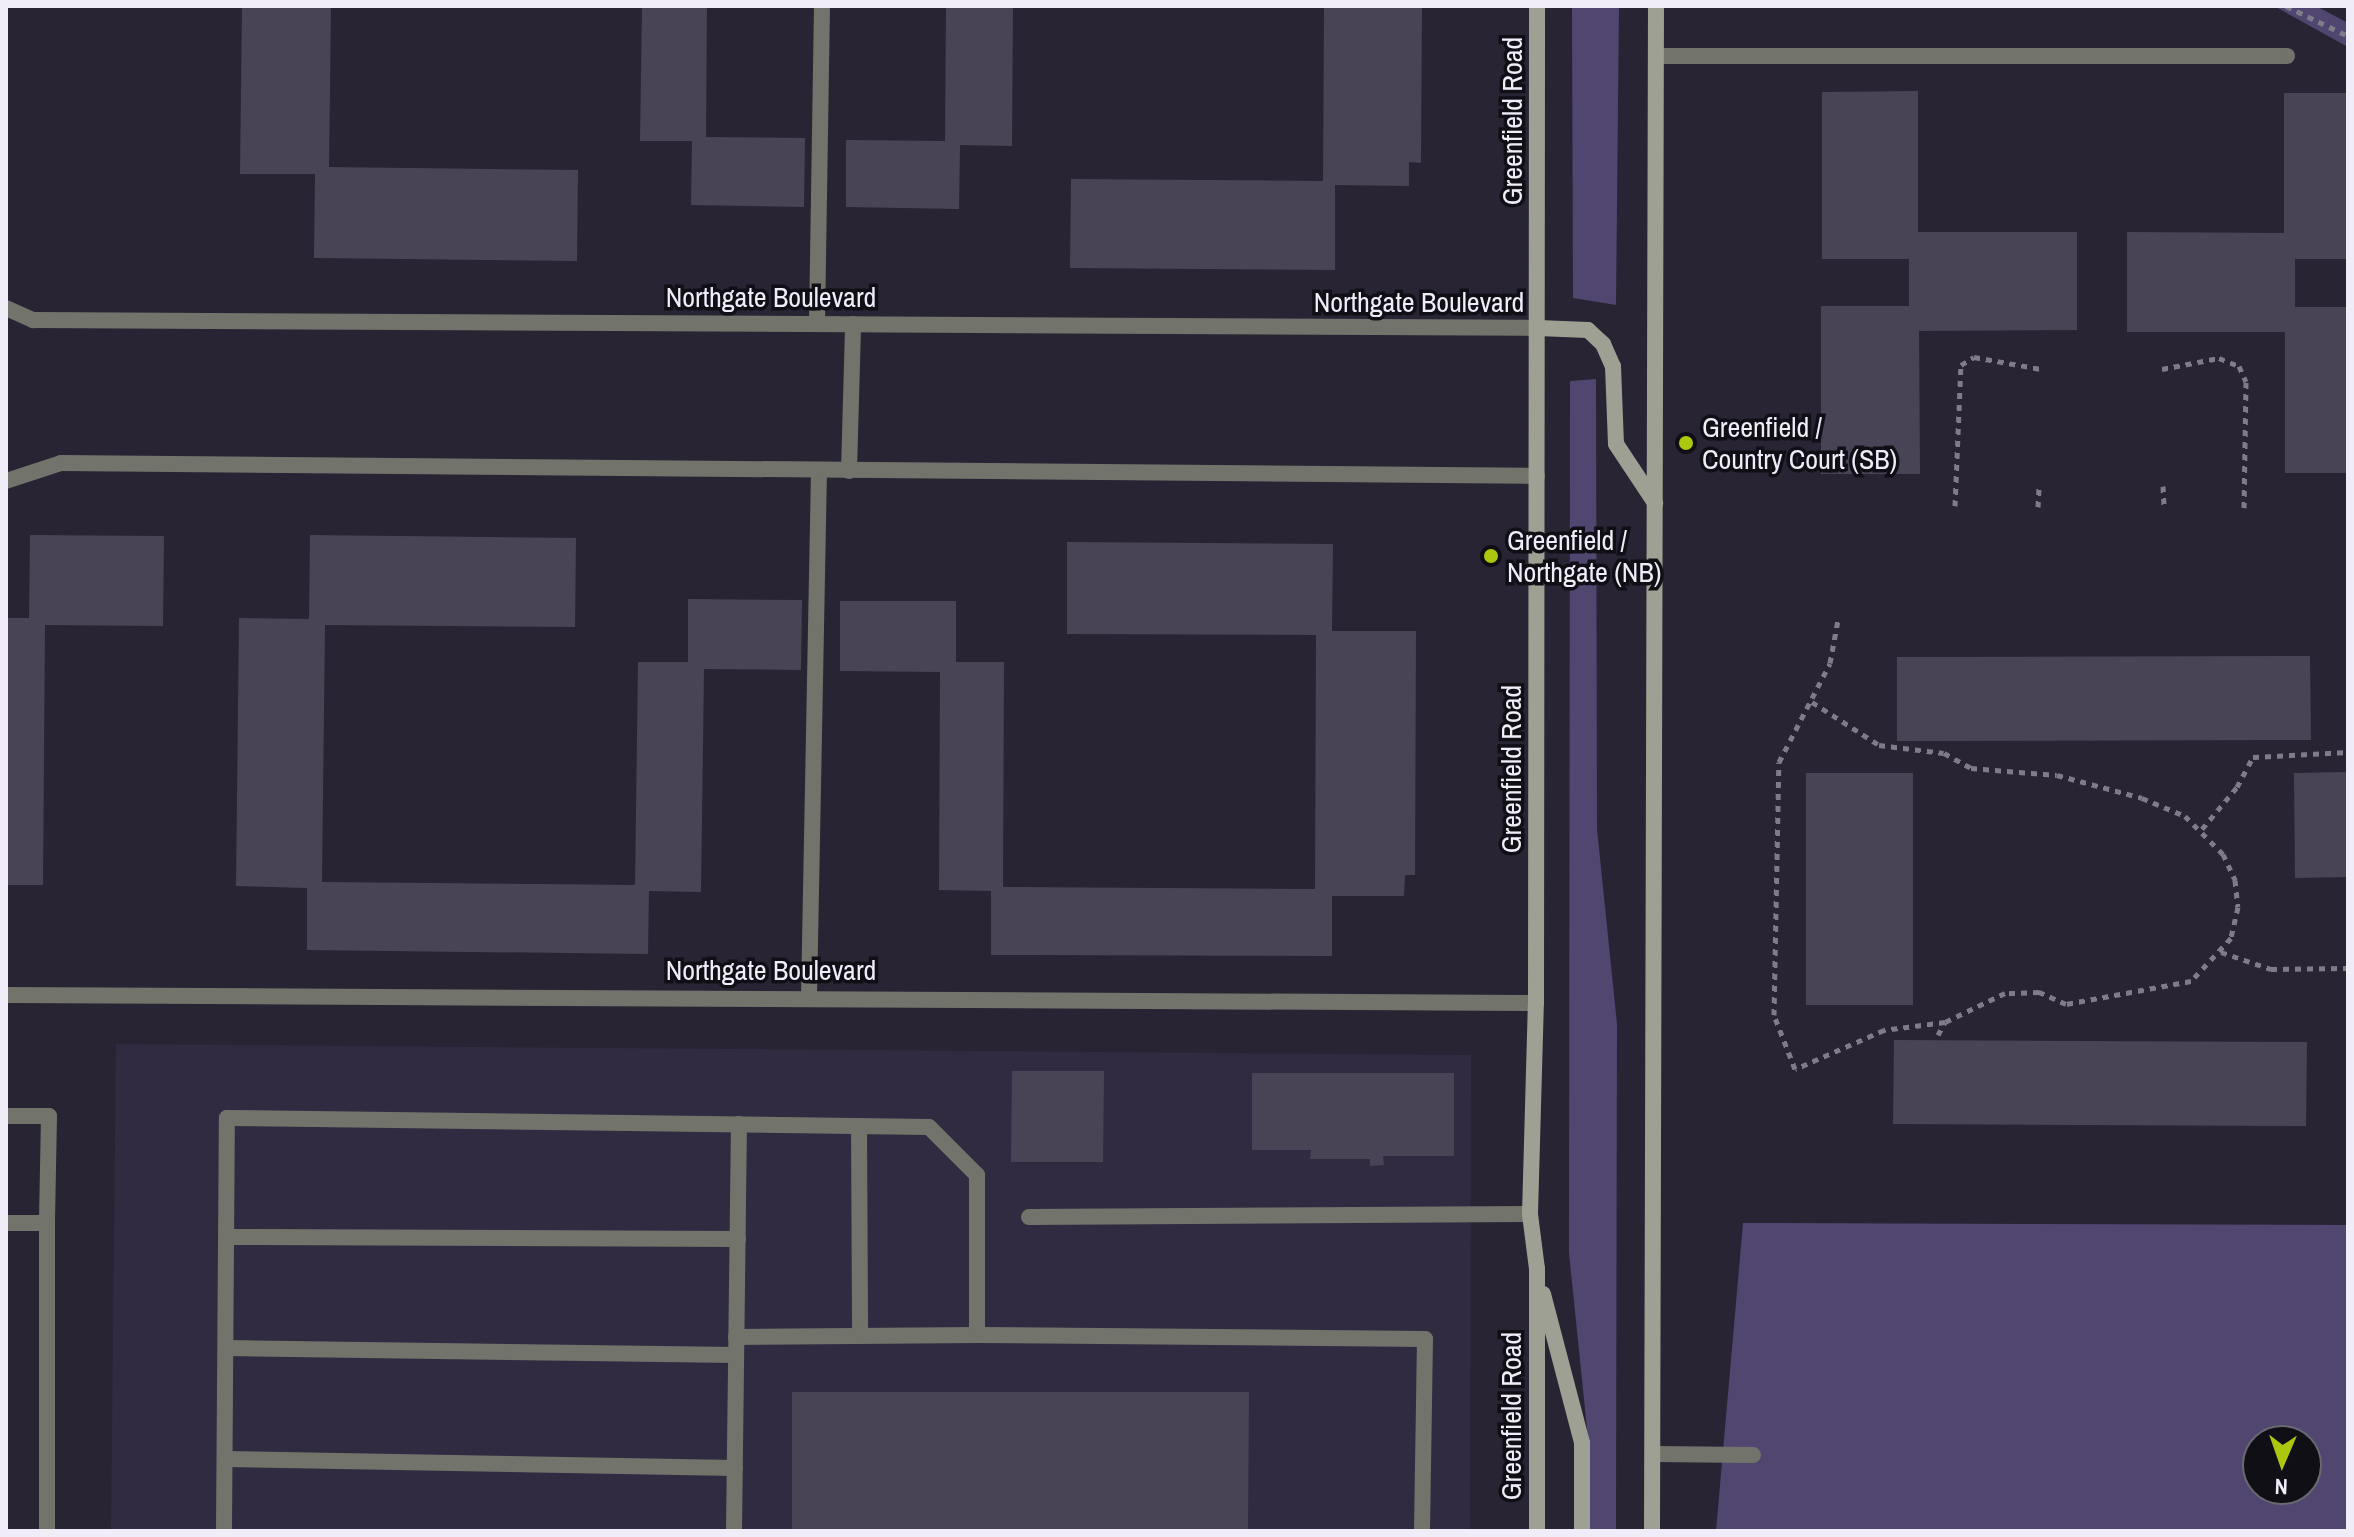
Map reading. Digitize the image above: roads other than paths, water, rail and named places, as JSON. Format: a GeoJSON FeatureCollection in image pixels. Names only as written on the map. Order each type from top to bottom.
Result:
{"type":"FeatureCollection","features":[{"type":"Feature","properties":{"kind":"main road","name":"Greenfield Road"},"geometry":{"type":"LineString","coordinates":[[1537,6],[1536,1003],[1530,1214],[1537,1269],[1537,1531]]}},
{"type":"Feature","properties":{"kind":"main road"},"geometry":{"type":"LineString","coordinates":[[1652,1531],[1656,6]]}},
{"type":"Feature","properties":{"kind":"main road"},"geometry":{"type":"LineString","coordinates":[[1538,328],[1588,330],[1603,344],[1613,366],[1616,444],[1656,504]]}},
{"type":"Feature","properties":{"kind":"main road"},"geometry":{"type":"LineString","coordinates":[[1537,1269],[1582,1443],[1582,1531]]}},
{"type":"Feature","properties":{"kind":"street"},"geometry":{"type":"LineString","coordinates":[[817,323],[822,6]]}},
{"type":"Feature","properties":{"kind":"street"},"geometry":{"type":"LineString","coordinates":[[1656,56],[2287,56]]}},
{"type":"Feature","properties":{"kind":"street","name":"Northgate Boulevard"},"geometry":{"type":"LineString","coordinates":[[6,308],[33,320],[1538,328]]}},
{"type":"Feature","properties":{"kind":"street"},"geometry":{"type":"LineString","coordinates":[[849,471],[853,324]]}},
{"type":"Feature","properties":{"kind":"street"},"geometry":{"type":"LineString","coordinates":[[6,481],[61,463],[1537,476]]}},
{"type":"Feature","properties":{"kind":"street"},"geometry":{"type":"LineString","coordinates":[[809,996],[819,471]]}},
{"type":"Feature","properties":{"kind":"street","name":"Northgate Boulevard"},"geometry":{"type":"LineString","coordinates":[[6,995],[809,996],[1536,1003]]}},
{"type":"Feature","properties":{"kind":"street"},"geometry":{"type":"LineString","coordinates":[[6,1116],[49,1116],[47,1531]]}},
{"type":"Feature","properties":{"kind":"street"},"geometry":{"type":"LineString","coordinates":[[224,1531],[227,1118],[929,1127],[977,1175],[977,1335]]}},
{"type":"Feature","properties":{"kind":"street"},"geometry":{"type":"LineString","coordinates":[[734,1531],[739,1124]]}},
{"type":"Feature","properties":{"kind":"street"},"geometry":{"type":"LineString","coordinates":[[859,1126],[860,1336]]}},
{"type":"Feature","properties":{"kind":"street"},"geometry":{"type":"LineString","coordinates":[[1029,1217],[1530,1214]]}},
{"type":"Feature","properties":{"kind":"street"},"geometry":{"type":"LineString","coordinates":[[6,1223],[47,1223]]}},
{"type":"Feature","properties":{"kind":"street"},"geometry":{"type":"LineString","coordinates":[[226,1237],[738,1239]]}},
{"type":"Feature","properties":{"kind":"street"},"geometry":{"type":"LineString","coordinates":[[736,1337],[977,1335],[1425,1339],[1422,1531]]}},
{"type":"Feature","properties":{"kind":"street"},"geometry":{"type":"LineString","coordinates":[[226,1348],[736,1355]]}},
{"type":"Feature","properties":{"kind":"street"},"geometry":{"type":"LineString","coordinates":[[1654,1454],[1753,1455]]}},
{"type":"Feature","properties":{"kind":"street"},"geometry":{"type":"LineString","coordinates":[[225,1459],[735,1468]]}},
{"type":"Feature","properties":{"kind":"place","name":"Greenfield / Country Court (SB)"},"geometry":{"type":"Point","coordinates":[1686,443]}},
{"type":"Feature","properties":{"kind":"place","name":"Greenfield / Northgate (NB)"},"geometry":{"type":"Point","coordinates":[1491,556]}}]}
